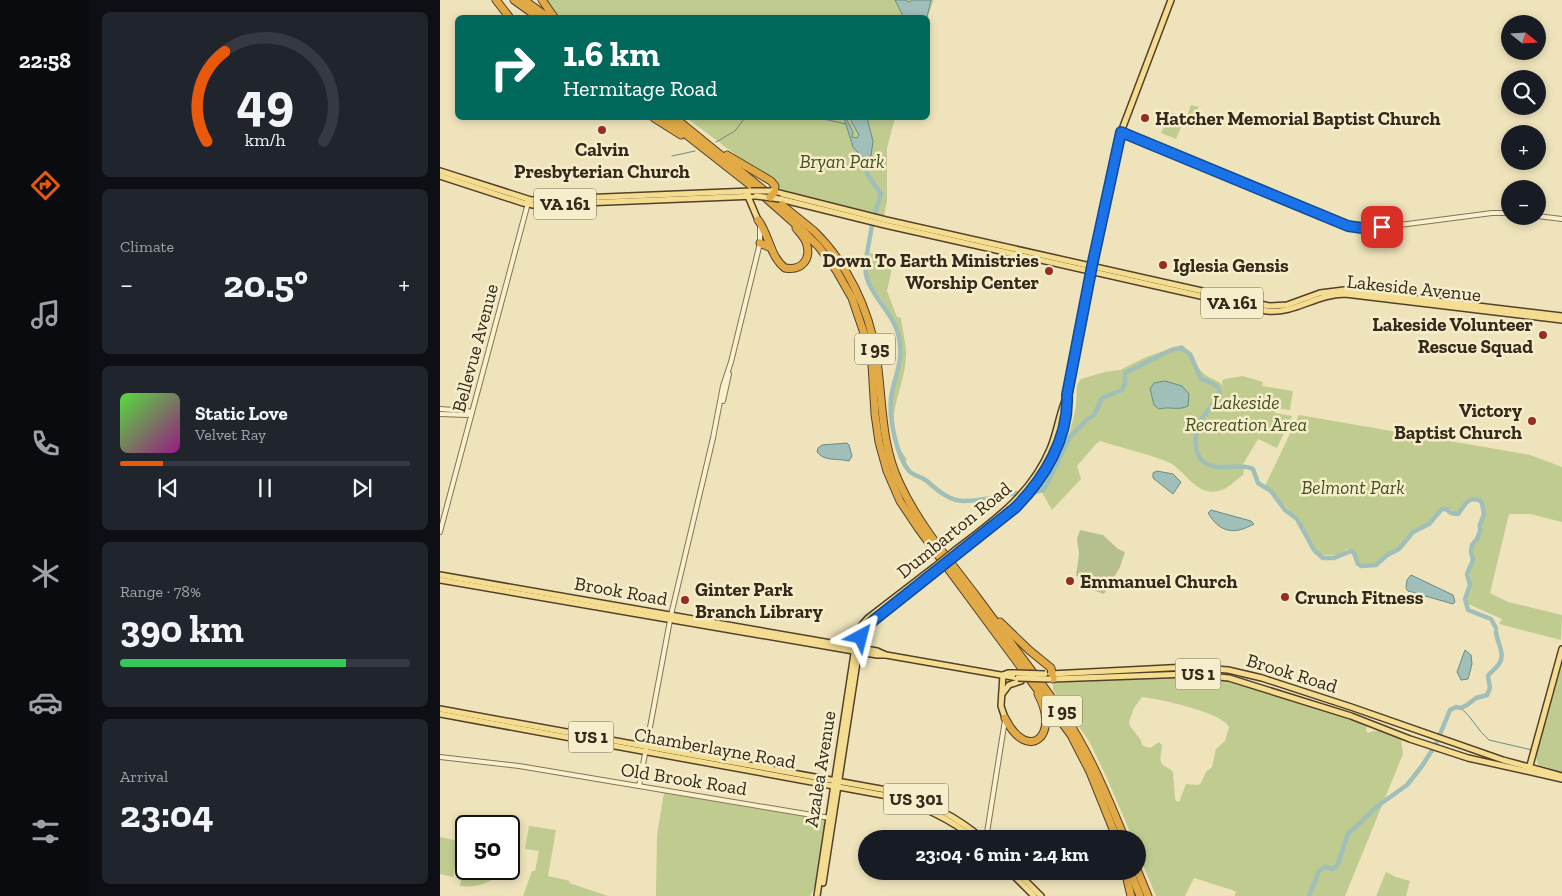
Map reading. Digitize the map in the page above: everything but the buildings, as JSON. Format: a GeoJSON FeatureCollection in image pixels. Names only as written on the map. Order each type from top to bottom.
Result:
{"type":"FeatureCollection","features":[{"type":"Feature","properties":{"kind":"highway"},"geometry":{"type":"LineString","coordinates":[[496,0],[507,15]]}},
{"type":"Feature","properties":{"kind":"highway"},"geometry":{"type":"LineString","coordinates":[[514,0],[534,15]]}},
{"type":"Feature","properties":{"kind":"highway"},"geometry":{"type":"LineString","coordinates":[[524,0],[545,15]]}},
{"type":"Feature","properties":{"kind":"highway"},"geometry":{"type":"LineString","coordinates":[[542,0],[552,15]]}},
{"type":"Feature","properties":{"kind":"highway"},"geometry":{"type":"LineString","coordinates":[[657,120],[716,158]]}},
{"type":"Feature","properties":{"kind":"highway","name":"I 95"},"geometry":{"type":"LineString","coordinates":[[668,120],[804,231],[819,247],[844,282],[857,310],[868,345],[872,365],[879,442],[887,471],[900,501],[1064,724],[1080,751],[1113,830]]}},
{"type":"Feature","properties":{"kind":"highway","name":"I 95"},"geometry":{"type":"LineString","coordinates":[[677,120],[814,231],[833,252],[864,307],[871,328],[876,353],[883,429],[892,465],[899,483],[910,504],[943,553],[1079,737],[1097,773],[1121,830]]}},
{"type":"Feature","properties":{"kind":"highway"},"geometry":{"type":"LineString","coordinates":[[706,143],[768,180],[774,185],[772,193]]}},
{"type":"Feature","properties":{"kind":"highway"},"geometry":{"type":"LineString","coordinates":[[758,220],[777,260],[785,268],[796,269],[804,264],[808,249],[805,241],[783,213]]}},
{"type":"Feature","properties":{"kind":"highway"},"geometry":{"type":"LineString","coordinates":[[760,243],[772,248]]}},
{"type":"Feature","properties":{"kind":"highway"},"geometry":{"type":"LineString","coordinates":[[976,596],[1013,636],[1051,668],[1050,677]]}},
{"type":"Feature","properties":{"kind":"highway"},"geometry":{"type":"LineString","coordinates":[[1003,730],[1014,733],[1022,739],[1032,741],[1040,737],[1046,728],[1044,709],[1031,680]]}},
{"type":"Feature","properties":{"kind":"highway"},"geometry":{"type":"LineString","coordinates":[[1003,715],[1014,733]]}},
{"type":"Feature","properties":{"kind":"highway"},"geometry":{"type":"LineString","coordinates":[[1127,880],[1131,896]]}},
{"type":"Feature","properties":{"kind":"highway"},"geometry":{"type":"LineString","coordinates":[[1134,880],[1140,896]]}},
{"type":"Feature","properties":{"kind":"highway"},"geometry":{"type":"LineString","coordinates":[[1141,880],[1148,896]]}},
{"type":"Feature","properties":{"kind":"main road","name":"Dumbarton Road"},"geometry":{"type":"LineString","coordinates":[[856,650],[861,636],[868,625],[934,570],[1015,508],[1039,480],[1052,457],[1060,438],[1068,406],[1067,395],[1091,269],[1121,132],[1170,0]]}},
{"type":"Feature","properties":{"kind":"main road","name":"VA 161"},"geometry":{"type":"LineString","coordinates":[[440,171],[528,202]]}},
{"type":"Feature","properties":{"kind":"main road","name":"VA 161"},"geometry":{"type":"LineString","coordinates":[[440,176],[528,202],[772,193],[886,222]]}},
{"type":"Feature","properties":{"kind":"main road","name":"VA 161"},"geometry":{"type":"LineString","coordinates":[[748,193],[756,196],[772,193],[780,199],[886,222]]}},
{"type":"Feature","properties":{"kind":"main road"},"geometry":{"type":"LineString","coordinates":[[748,193],[758,220]]}},
{"type":"Feature","properties":{"kind":"main road","name":"Lakeside Avenue"},"geometry":{"type":"LineString","coordinates":[[886,222],[1270,311],[1286,310],[1322,297],[1345,294],[1562,318]]}},
{"type":"Feature","properties":{"kind":"main road","name":"Brook Road"},"geometry":{"type":"LineString","coordinates":[[440,575],[856,650],[877,651],[886,655],[1003,675],[1008,673],[1018,678],[1188,667],[1228,670],[1276,683],[1435,736],[1529,770]]}},
{"type":"Feature","properties":{"kind":"main road","name":"Brook Road"},"geometry":{"type":"LineString","coordinates":[[440,580],[670,617]]}},
{"type":"Feature","properties":{"kind":"main road","name":"Azalea Avenue"},"geometry":{"type":"LineString","coordinates":[[819,896],[856,650]]}},
{"type":"Feature","properties":{"kind":"main road"},"geometry":{"type":"LineString","coordinates":[[1529,770],[1562,650]]}},
{"type":"Feature","properties":{"kind":"main road","name":"Brook Road"},"geometry":{"type":"LineString","coordinates":[[1050,677],[1063,679],[1189,674],[1224,677],[1246,682],[1351,716],[1429,745],[1477,760],[1562,778]]}},
{"type":"Feature","properties":{"kind":"main road"},"geometry":{"type":"LineString","coordinates":[[1003,675],[1001,697],[1003,715]]}},
{"type":"Feature","properties":{"kind":"main road"},"geometry":{"type":"LineString","coordinates":[[1001,697],[1009,685],[1018,678],[1050,677]]}},
{"type":"Feature","properties":{"kind":"main road","name":"US 1"},"geometry":{"type":"LineString","coordinates":[[440,709],[646,749]]}},
{"type":"Feature","properties":{"kind":"main road","name":"Chamberlayne Road"},"geometry":{"type":"LineString","coordinates":[[440,714],[836,784],[888,796],[922,807],[952,822],[963,830]]}},
{"type":"Feature","properties":{"kind":"main road","name":"Chamberlayne Road"},"geometry":{"type":"LineString","coordinates":[[836,784],[888,790],[922,801],[950,815],[971,830]]}},
{"type":"Feature","properties":{"kind":"main road"},"geometry":{"type":"LineString","coordinates":[[1018,880],[1034,896]]}},
{"type":"Feature","properties":{"kind":"main road"},"geometry":{"type":"LineString","coordinates":[[1025,880],[1041,896]]}},
{"type":"Feature","properties":{"kind":"street"},"geometry":{"type":"LineString","coordinates":[[1121,132],[1351,226],[1369,228],[1501,213]]}},
{"type":"Feature","properties":{"kind":"street","name":"Bellevue Avenue"},"geometry":{"type":"LineString","coordinates":[[440,532],[528,202]]}},
{"type":"Feature","properties":{"kind":"street"},"geometry":{"type":"LineString","coordinates":[[1546,217],[1562,219]]}},
{"type":"Feature","properties":{"kind":"street"},"geometry":{"type":"LineString","coordinates":[[640,786],[670,617],[713,438],[723,386],[735,347],[760,243],[758,220]]}},
{"type":"Feature","properties":{"kind":"street"},"geometry":{"type":"LineString","coordinates":[[440,409],[472,412]]}},
{"type":"Feature","properties":{"kind":"street"},"geometry":{"type":"LineString","coordinates":[[440,414],[467,415],[472,412]]}},
{"type":"Feature","properties":{"kind":"street"},"geometry":{"type":"LineString","coordinates":[[986,830],[1003,730],[1003,715]]}},
{"type":"Feature","properties":{"kind":"street","name":"Old Brook Road"},"geometry":{"type":"LineString","coordinates":[[440,757],[518,766],[831,818]]}},
{"type":"Feature","properties":{"kind":"green space"},"geometry":{"type":"Polygon","coordinates":[[[544,0],[934,0],[928,15],[556,15],[544,0]]]}},
{"type":"Feature","properties":{"kind":"green space"},"geometry":{"type":"Polygon","coordinates":[[[1191,105],[1199,107],[1197,111],[1202,113],[1200,116],[1197,116],[1193,128],[1182,125],[1176,139],[1161,133],[1170,112],[1186,119],[1191,105]]]}},
{"type":"Feature","properties":{"kind":"green space","name":"Bryan Park"},"geometry":{"type":"Polygon","coordinates":[[[690,120],[894,120],[887,148],[887,201],[884,216],[785,192],[690,120]]]}},
{"type":"Feature","properties":{"kind":"green space"},"geometry":{"type":"Polygon","coordinates":[[[870,253],[894,259],[887,291],[897,317],[901,318],[906,352],[904,371],[893,421],[894,433],[907,459],[905,464],[895,440],[890,414],[890,403],[902,362],[898,340],[899,333],[882,300],[867,281],[870,253]]]}},
{"type":"Feature","properties":{"kind":"green space","name":"Lakeside Recreation Area"},"geometry":{"type":"Polygon","coordinates":[[[1182,345],[1189,351],[1203,373],[1223,386],[1222,381],[1224,379],[1243,376],[1263,382],[1262,386],[1293,391],[1290,410],[1275,408],[1275,413],[1292,416],[1277,448],[1258,439],[1242,466],[1243,475],[1227,487],[1212,492],[1198,487],[1180,470],[1166,461],[1100,441],[1077,466],[1081,479],[1052,510],[1040,489],[1070,431],[1076,407],[1077,385],[1081,379],[1120,370],[1146,357],[1182,345]]]}},
{"type":"Feature","properties":{"kind":"green space","name":"Belmont Park"},"geometry":{"type":"Polygon","coordinates":[[[1299,415],[1530,455],[1562,467],[1562,522],[1530,514],[1509,514],[1490,593],[1508,602],[1562,615],[1561,640],[1499,624],[1502,619],[1466,603],[1465,597],[1471,584],[1472,545],[1478,531],[1478,523],[1485,513],[1482,503],[1477,501],[1470,500],[1460,515],[1446,507],[1424,527],[1416,529],[1394,554],[1373,565],[1360,566],[1355,553],[1347,549],[1341,555],[1322,555],[1318,552],[1309,541],[1296,517],[1265,486],[1299,415]]]}},
{"type":"Feature","properties":{"kind":"green space"},"geometry":{"type":"Polygon","coordinates":[[[1080,530],[1103,535],[1118,549],[1125,552],[1120,567],[1104,594],[1083,587],[1084,578],[1076,576],[1079,554],[1077,539],[1080,530]]]}},
{"type":"Feature","properties":{"kind":"green space"},"geometry":{"type":"Polygon","coordinates":[[[1562,664],[1562,772],[1538,765],[1536,757],[1546,714],[1562,664]]]}},
{"type":"Feature","properties":{"kind":"green space"},"geometry":{"type":"Polygon","coordinates":[[[1209,677],[1234,682],[1367,725],[1366,730],[1368,733],[1381,731],[1401,739],[1403,754],[1345,896],[1235,896],[1236,892],[1232,890],[1194,878],[1185,896],[1156,896],[1146,872],[1146,830],[1129,830],[1089,741],[1053,690],[1054,683],[1209,677]],[[1142,697],[1134,708],[1129,722],[1143,746],[1150,748],[1159,742],[1162,745],[1161,760],[1163,765],[1173,772],[1175,798],[1179,802],[1186,784],[1198,785],[1201,783],[1206,772],[1212,767],[1216,749],[1225,741],[1229,727],[1224,721],[1215,716],[1175,703],[1142,697]]]}},
{"type":"Feature","properties":{"kind":"green space"},"geometry":{"type":"Polygon","coordinates":[[[664,793],[825,820],[817,883],[810,896],[656,896],[657,835],[664,793]]]}},
{"type":"Feature","properties":{"kind":"green space"},"geometry":{"type":"Polygon","coordinates":[[[529,826],[556,830],[548,876],[570,881],[569,883],[608,896],[523,896],[532,871],[535,871],[539,851],[525,849],[529,826]]]}},
{"type":"Feature","properties":{"kind":"green space"},"geometry":{"type":"Polygon","coordinates":[[[440,837],[455,840],[455,866],[453,877],[440,874],[440,837]]]}},
{"type":"Feature","properties":{"kind":"green space"},"geometry":{"type":"Polygon","coordinates":[[[1386,872],[1410,881],[1406,896],[1376,896],[1386,872]]]}},
{"type":"Feature","properties":{"kind":"green space"},"geometry":{"type":"Polygon","coordinates":[[[461,880],[492,880],[479,885],[460,886],[461,880]]]}},
{"type":"Feature","properties":{"kind":"water"},"geometry":{"type":"Polygon","coordinates":[[[895,0],[909,2],[913,0],[931,0],[927,15],[902,15],[895,0]]]}},
{"type":"Feature","properties":{"kind":"water"},"geometry":{"type":"Polygon","coordinates":[[[845,120],[847,120],[853,132],[852,137],[857,138],[859,135],[851,121],[868,120],[873,141],[871,156],[862,157],[853,147],[845,120]]]}},
{"type":"Feature","properties":{"kind":"water"},"geometry":{"type":"Polygon","coordinates":[[[1165,381],[1182,386],[1189,394],[1188,406],[1159,409],[1154,405],[1150,389],[1154,383],[1165,381]]]}},
{"type":"Feature","properties":{"kind":"water"},"geometry":{"type":"Polygon","coordinates":[[[847,443],[852,456],[849,461],[827,458],[817,452],[818,448],[822,445],[847,443]]]}},
{"type":"Feature","properties":{"kind":"water"},"geometry":{"type":"Polygon","coordinates":[[[1157,471],[1173,474],[1181,482],[1173,494],[1153,478],[1153,473],[1157,471]]]}},
{"type":"Feature","properties":{"kind":"water"},"geometry":{"type":"Polygon","coordinates":[[[1211,510],[1251,521],[1254,524],[1240,530],[1228,530],[1217,525],[1208,513],[1211,510]]]}},
{"type":"Feature","properties":{"kind":"water"},"geometry":{"type":"Polygon","coordinates":[[[1411,575],[1453,595],[1455,602],[1453,604],[1408,591],[1406,588],[1407,580],[1411,575]]]}},
{"type":"Feature","properties":{"kind":"water"},"geometry":{"type":"Polygon","coordinates":[[[1465,650],[1471,655],[1472,664],[1468,679],[1461,680],[1457,672],[1465,650]]]}},
{"type":"Feature","properties":{"kind":"waterway"},"geometry":{"type":"LineString","coordinates":[[716,142],[735,131],[743,120]]}},
{"type":"Feature","properties":{"kind":"waterway"},"geometry":{"type":"LineString","coordinates":[[828,120],[846,124]]}},
{"type":"Feature","properties":{"kind":"waterway"},"geometry":{"type":"LineString","coordinates":[[672,156],[695,151]]}},
{"type":"Feature","properties":{"kind":"waterway"},"geometry":{"type":"LineString","coordinates":[[867,156],[867,174],[881,194],[875,213]]}},
{"type":"Feature","properties":{"kind":"waterway"},"geometry":{"type":"LineString","coordinates":[[872,225],[866,257],[866,274],[872,290],[893,321],[899,338],[900,355],[892,390],[891,406],[894,436],[904,464],[911,473],[926,480],[940,492],[959,501],[1017,493]]}},
{"type":"Feature","properties":{"kind":"waterway"},"geometry":{"type":"LineString","coordinates":[[1035,492],[1043,490],[1070,437],[1094,415],[1102,398],[1122,390],[1125,383],[1125,373],[1171,350],[1181,348],[1190,354],[1201,379],[1212,383],[1220,392],[1218,398],[1198,426],[1196,443],[1199,457],[1202,461],[1216,467],[1247,467],[1253,469],[1258,483],[1271,491],[1285,510],[1297,519],[1314,550],[1323,558],[1334,558],[1351,551],[1361,566],[1376,565],[1387,555],[1399,549],[1413,532],[1429,524],[1442,509],[1458,514],[1466,503],[1472,499],[1479,500],[1482,503],[1484,514],[1480,525],[1480,532],[1472,545],[1473,560],[1467,574],[1470,585],[1465,599],[1468,610],[1491,619],[1496,628]]}},
{"type":"Feature","properties":{"kind":"waterway"},"geometry":{"type":"LineString","coordinates":[[1309,896],[1319,871],[1325,867],[1333,869],[1336,867],[1348,834],[1379,805],[1407,785],[1422,766],[1436,744],[1450,710],[1456,707],[1461,708],[1476,698],[1487,695],[1490,688],[1488,676],[1499,664],[1502,656],[1496,632]]}},
{"type":"Feature","properties":{"kind":"waterway"},"geometry":{"type":"LineString","coordinates":[[1461,708],[1489,740],[1532,750]]}},
{"type":"Feature","properties":{"kind":"place","name":"Hatcher Memorial Baptist Church"},"geometry":{"type":"Point","coordinates":[1145,118]}},
{"type":"Feature","properties":{"kind":"place","name":"Calvin Presbyterian Church"},"geometry":{"type":"Point","coordinates":[602,130]}},
{"type":"Feature","properties":{"kind":"place","name":"Iglesia Gensis"},"geometry":{"type":"Point","coordinates":[1163,265]}},
{"type":"Feature","properties":{"kind":"place","name":"Down To Earth Ministries Worship Center"},"geometry":{"type":"Point","coordinates":[1049,271]}},
{"type":"Feature","properties":{"kind":"place","name":"Lakeside Volunteer Rescue Squad"},"geometry":{"type":"Point","coordinates":[1543,335]}},
{"type":"Feature","properties":{"kind":"place","name":"Victory Baptist Church"},"geometry":{"type":"Point","coordinates":[1532,421]}},
{"type":"Feature","properties":{"kind":"place","name":"Emmanuel Church"},"geometry":{"type":"Point","coordinates":[1070,581]}},
{"type":"Feature","properties":{"kind":"place","name":"Crunch Fitness"},"geometry":{"type":"Point","coordinates":[1285,597]}},
{"type":"Feature","properties":{"kind":"place","name":"Ginter Park Branch Library"},"geometry":{"type":"Point","coordinates":[685,600]}},
{"type":"Feature","properties":{"kind":"route"},"geometry":{"type":"LineString","coordinates":[[861,637],[868,625],[1015,508],[1033,488],[1049,464],[1060,438],[1068,406],[1067,395],[1121,132],[1142,139],[1348,226],[1362,228],[1382,227]]}}]}
